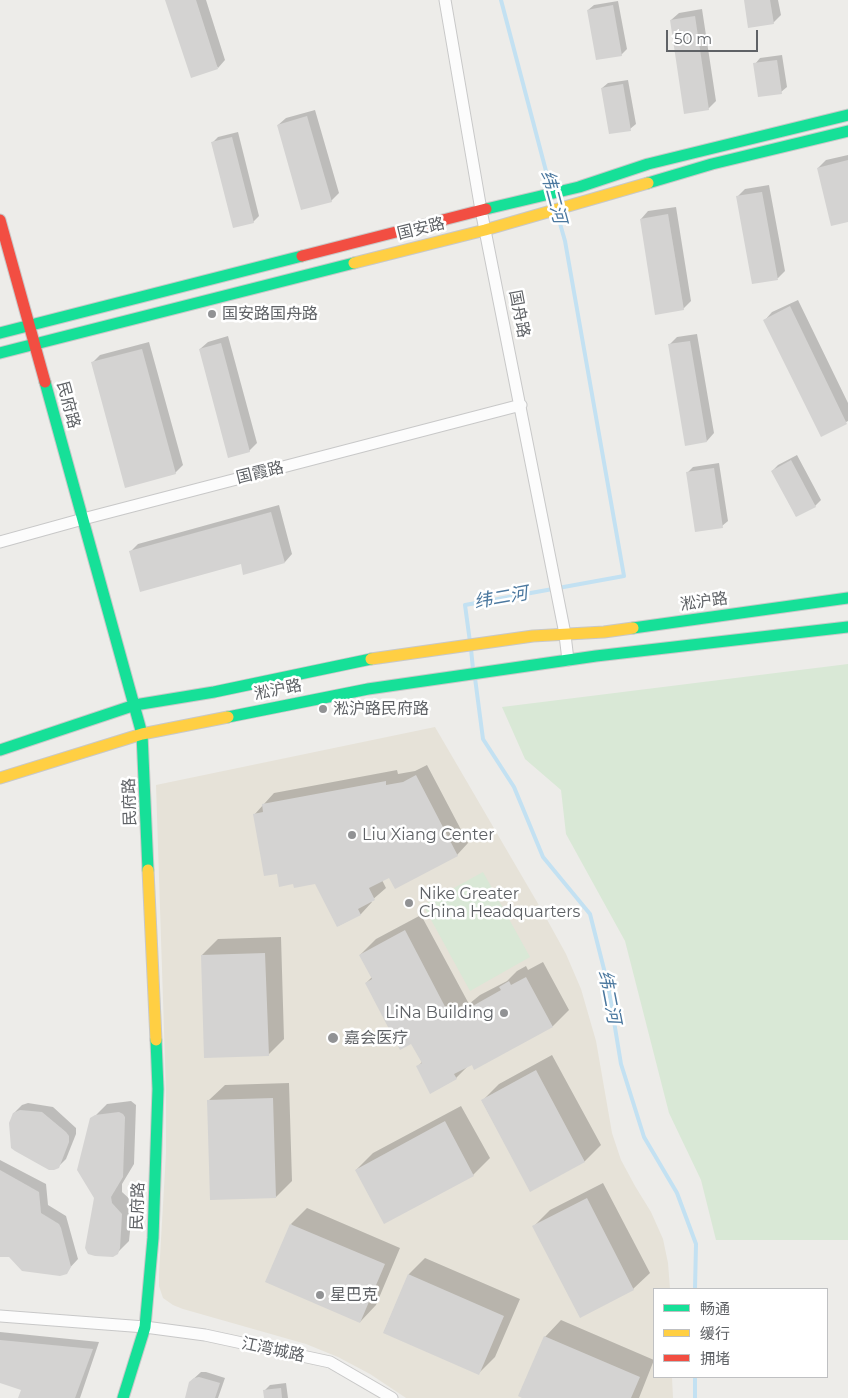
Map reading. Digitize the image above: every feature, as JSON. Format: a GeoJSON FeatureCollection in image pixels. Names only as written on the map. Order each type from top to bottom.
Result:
{"type":"FeatureCollection","features":[{"type":"Feature","properties":{"kind":"street","name":"国舟路"},"geometry":{"type":"LineString","coordinates":[[445,0],[481,210],[565,634]]}},
{"type":"Feature","properties":{"kind":"street","name":"国安路"},"geometry":{"type":"LineString","coordinates":[[0,334],[522,201],[579,186],[648,164],[848,115]]}},
{"type":"Feature","properties":{"kind":"street","name":"国安路"},"geometry":{"type":"LineString","coordinates":[[0,353],[485,230],[712,164],[848,131]]}},
{"type":"Feature","properties":{"kind":"street","name":"民府路"},"geometry":{"type":"LineString","coordinates":[[0,220],[142,734],[158,1089],[153,1238],[145,1327],[123,1398]]}},
{"type":"Feature","properties":{"kind":"street","name":"国霞路"},"geometry":{"type":"LineString","coordinates":[[0,542],[521,406]]}},
{"type":"Feature","properties":{"kind":"street","name":"淞沪路"},"geometry":{"type":"LineString","coordinates":[[0,750],[135,705],[214,692],[381,657],[533,636],[604,632],[848,598]]}},
{"type":"Feature","properties":{"kind":"street","name":"淞沪路"},"geometry":{"type":"LineString","coordinates":[[3,776],[142,734],[368,689],[568,660],[848,628]]}},
{"type":"Feature","properties":{"kind":"street"},"geometry":{"type":"LineString","coordinates":[[565,634],[568,660]]}},
{"type":"Feature","properties":{"kind":"street","name":"江湾城路"},"geometry":{"type":"LineString","coordinates":[[0,1316],[145,1327],[205,1335],[330,1362],[392,1398]]}},
{"type":"Feature","properties":{"kind":"shaded area"},"geometry":{"type":"Polygon","coordinates":[[[435,727],[544,914],[566,954],[581,989],[596,1041],[612,1133],[621,1160],[651,1212],[663,1239],[668,1263],[670,1288],[653,1288],[653,1378],[672,1378],[673,1398],[406,1398],[370,1374],[338,1357],[306,1344],[183,1309],[163,1298],[159,1286],[159,1274],[166,1153],[166,1092],[156,785],[435,727]]]}},
{"type":"Feature","properties":{"kind":"green space"},"geometry":{"type":"Polygon","coordinates":[[[848,664],[848,1240],[716,1240],[701,1180],[669,1113],[625,941],[566,834],[561,790],[525,759],[502,707],[848,664]]]}},
{"type":"Feature","properties":{"kind":"green space"},"geometry":{"type":"Polygon","coordinates":[[[483,872],[530,957],[470,991],[423,905],[483,872]]]}},
{"type":"Feature","properties":{"kind":"building"},"geometry":{"type":"Polygon","coordinates":[[[165,0],[196,0],[218,69],[191,78],[165,0]]]}},
{"type":"Feature","properties":{"kind":"building"},"geometry":{"type":"Polygon","coordinates":[[[744,0],[770,0],[774,24],[748,28],[744,0]]]}},
{"type":"Feature","properties":{"kind":"building"},"geometry":{"type":"Polygon","coordinates":[[[613,5],[622,56],[596,60],[587,10],[613,5]]]}},
{"type":"Feature","properties":{"kind":"building"},"geometry":{"type":"Polygon","coordinates":[[[695,16],[709,110],[684,114],[670,20],[695,16]]]}},
{"type":"Feature","properties":{"kind":"building"},"geometry":{"type":"Polygon","coordinates":[[[777,60],[782,94],[758,97],[753,63],[777,60]]]}},
{"type":"Feature","properties":{"kind":"building"},"geometry":{"type":"Polygon","coordinates":[[[623,84],[631,131],[609,134],[601,88],[623,84]]]}},
{"type":"Feature","properties":{"kind":"building"},"geometry":{"type":"Polygon","coordinates":[[[307,116],[332,202],[301,210],[277,125],[307,116]]]}},
{"type":"Feature","properties":{"kind":"building"},"geometry":{"type":"Polygon","coordinates":[[[232,137],[254,223],[233,228],[211,142],[232,137]]]}},
{"type":"Feature","properties":{"kind":"building"},"geometry":{"type":"Polygon","coordinates":[[[848,160],[848,222],[831,226],[817,168],[848,160]]]}},
{"type":"Feature","properties":{"kind":"building"},"geometry":{"type":"Polygon","coordinates":[[[762,192],[778,280],[752,284],[736,196],[762,192]]]}},
{"type":"Feature","properties":{"kind":"building"},"geometry":{"type":"Polygon","coordinates":[[[668,214],[684,310],[655,315],[640,219],[668,214]]]}},
{"type":"Feature","properties":{"kind":"building"},"geometry":{"type":"Polygon","coordinates":[[[790,306],[847,424],[821,437],[763,320],[790,306]]]}},
{"type":"Feature","properties":{"kind":"building"},"geometry":{"type":"Polygon","coordinates":[[[690,341],[707,442],[685,446],[668,344],[690,341]]]}},
{"type":"Feature","properties":{"kind":"building"},"geometry":{"type":"Polygon","coordinates":[[[221,343],[250,452],[228,458],[199,349],[221,343]]]}},
{"type":"Feature","properties":{"kind":"building"},"geometry":{"type":"Polygon","coordinates":[[[142,349],[176,474],[125,488],[91,362],[142,349]]]}},
{"type":"Feature","properties":{"kind":"building"},"geometry":{"type":"Polygon","coordinates":[[[791,460],[816,507],[796,517],[771,471],[791,460]]]}},
{"type":"Feature","properties":{"kind":"building"},"geometry":{"type":"Polygon","coordinates":[[[714,468],[723,528],[695,532],[686,472],[714,468]]]}},
{"type":"Feature","properties":{"kind":"building"},"geometry":{"type":"Polygon","coordinates":[[[271,512],[285,563],[243,575],[241,564],[140,592],[129,551],[271,512]]]}},
{"type":"Feature","properties":{"kind":"building","name":"Liu Xiang Center"},"geometry":{"type":"Polygon","coordinates":[[[416,775],[458,856],[395,889],[389,878],[369,888],[375,900],[358,909],[361,915],[337,927],[315,884],[294,888],[293,884],[279,887],[277,874],[264,876],[253,814],[263,812],[262,804],[386,781],[386,785],[403,782],[416,775]]]}},
{"type":"Feature","properties":{"kind":"building","name":"LiNa Building"},"geometry":{"type":"Polygon","coordinates":[[[405,930],[452,1020],[463,1014],[462,1012],[501,990],[499,987],[509,981],[511,985],[526,977],[553,1027],[474,1070],[472,1065],[454,1074],[457,1079],[430,1094],[416,1066],[422,1063],[411,1044],[400,1050],[365,983],[372,979],[359,955],[405,930]]]}},
{"type":"Feature","properties":{"kind":"building"},"geometry":{"type":"Polygon","coordinates":[[[265,953],[269,1056],[204,1058],[201,955],[265,953]]]}},
{"type":"Feature","properties":{"kind":"building"},"geometry":{"type":"Polygon","coordinates":[[[536,1070],[585,1162],[530,1192],[481,1100],[536,1070]]]}},
{"type":"Feature","properties":{"kind":"building"},"geometry":{"type":"Polygon","coordinates":[[[273,1098],[276,1198],[210,1200],[207,1100],[273,1098]]]}},
{"type":"Feature","properties":{"kind":"building"},"geometry":{"type":"Polygon","coordinates":[[[20,1110],[42,1112],[69,1136],[69,1142],[59,1168],[49,1170],[11,1148],[9,1123],[13,1113],[20,1110]]]}},
{"type":"Feature","properties":{"kind":"building"},"geometry":{"type":"Polygon","coordinates":[[[119,1112],[125,1117],[123,1177],[111,1197],[112,1203],[122,1214],[120,1248],[118,1254],[113,1257],[95,1256],[88,1254],[85,1248],[94,1198],[77,1170],[90,1118],[95,1115],[119,1112]]]}},
{"type":"Feature","properties":{"kind":"building"},"geometry":{"type":"Polygon","coordinates":[[[445,1121],[474,1176],[384,1224],[355,1170],[445,1121]]]}},
{"type":"Feature","properties":{"kind":"building"},"geometry":{"type":"Polygon","coordinates":[[[0,1170],[39,1192],[41,1213],[59,1224],[61,1228],[71,1267],[67,1274],[60,1276],[22,1271],[9,1257],[0,1257],[0,1170]]]}},
{"type":"Feature","properties":{"kind":"building"},"geometry":{"type":"Polygon","coordinates":[[[587,1198],[634,1290],[580,1318],[532,1226],[587,1198]]]}},
{"type":"Feature","properties":{"kind":"building"},"geometry":{"type":"Polygon","coordinates":[[[290,1224],[385,1264],[360,1323],[265,1282],[290,1224]]]}},
{"type":"Feature","properties":{"kind":"building"},"geometry":{"type":"Polygon","coordinates":[[[408,1274],[504,1316],[479,1375],[383,1333],[408,1274]]]}},
{"type":"Feature","properties":{"kind":"building"},"geometry":{"type":"Polygon","coordinates":[[[544,1336],[640,1377],[631,1398],[522,1398],[518,1396],[544,1336]]]}},
{"type":"Feature","properties":{"kind":"building"},"geometry":{"type":"Polygon","coordinates":[[[0,1340],[93,1349],[75,1398],[18,1398],[21,1390],[0,1383],[0,1340]]]}},
{"type":"Feature","properties":{"kind":"building"},"geometry":{"type":"Polygon","coordinates":[[[199,1377],[220,1383],[215,1398],[185,1398],[189,1382],[199,1377]]]}},
{"type":"Feature","properties":{"kind":"building"},"geometry":{"type":"Polygon","coordinates":[[[281,1388],[282,1398],[264,1398],[263,1390],[281,1388]]]}},
{"type":"Feature","properties":{"kind":"waterway","name":"纬二河"},"geometry":{"type":"LineString","coordinates":[[501,0],[551,190]]}},
{"type":"Feature","properties":{"kind":"waterway","name":"纬二河"},"geometry":{"type":"LineString","coordinates":[[470,642],[465,605],[624,576],[565,241],[557,213]]}},
{"type":"Feature","properties":{"kind":"waterway","name":"纬二河"},"geometry":{"type":"LineString","coordinates":[[471,649],[473,669]]}},
{"type":"Feature","properties":{"kind":"waterway","name":"纬二河"},"geometry":{"type":"LineString","coordinates":[[475,678],[483,739],[514,787],[543,857],[590,914],[608,985],[621,1064],[644,1137],[677,1193],[696,1244],[695,1288]]}},
{"type":"Feature","properties":{"kind":"waterway","name":"纬二河"},"geometry":{"type":"LineString","coordinates":[[695,1378],[695,1398]]}},
{"type":"Feature","properties":{"kind":"traffic: fast"},"geometry":{"type":"LineString","coordinates":[[486,209],[579,187],[648,164],[848,115]]}},
{"type":"Feature","properties":{"kind":"traffic: fast"},"geometry":{"type":"LineString","coordinates":[[648,183],[712,164],[848,131]]}},
{"type":"Feature","properties":{"kind":"traffic: fast"},"geometry":{"type":"LineString","coordinates":[[0,333],[302,256]]}},
{"type":"Feature","properties":{"kind":"traffic: fast"},"geometry":{"type":"LineString","coordinates":[[0,353],[354,263]]}},
{"type":"Feature","properties":{"kind":"traffic: fast"},"geometry":{"type":"LineString","coordinates":[[45,382],[142,734],[148,870]]}},
{"type":"Feature","properties":{"kind":"traffic: fast"},"geometry":{"type":"LineString","coordinates":[[633,628],[848,598]]}},
{"type":"Feature","properties":{"kind":"traffic: fast"},"geometry":{"type":"LineString","coordinates":[[228,717],[368,689],[596,656],[848,627]]}},
{"type":"Feature","properties":{"kind":"traffic: fast"},"geometry":{"type":"LineString","coordinates":[[0,750],[135,705],[214,692],[371,659]]}},
{"type":"Feature","properties":{"kind":"traffic: fast"},"geometry":{"type":"LineString","coordinates":[[123,1398],[145,1327],[153,1238],[158,1089],[156,1040]]}},
{"type":"Feature","properties":{"kind":"traffic: slow"},"geometry":{"type":"LineString","coordinates":[[354,263],[485,230],[648,183]]}},
{"type":"Feature","properties":{"kind":"traffic: slow"},"geometry":{"type":"LineString","coordinates":[[371,659],[533,636],[604,632],[633,628]]}},
{"type":"Feature","properties":{"kind":"traffic: slow"},"geometry":{"type":"LineString","coordinates":[[0,778],[142,734],[228,717]]}},
{"type":"Feature","properties":{"kind":"traffic: slow"},"geometry":{"type":"LineString","coordinates":[[148,870],[156,1040]]}},
{"type":"Feature","properties":{"kind":"traffic: jam"},"geometry":{"type":"LineString","coordinates":[[302,256],[486,209]]}},
{"type":"Feature","properties":{"kind":"traffic: jam"},"geometry":{"type":"LineString","coordinates":[[0,220],[45,382]]}},
{"type":"Feature","properties":{"kind":"place","name":"国安路国舟路"},"geometry":{"type":"Point","coordinates":[212,314]}},
{"type":"Feature","properties":{"kind":"place","name":"淞沪路民府路"},"geometry":{"type":"Point","coordinates":[323,709]}},
{"type":"Feature","properties":{"kind":"place","name":"Liu Xiang Center"},"geometry":{"type":"Point","coordinates":[352,835]}},
{"type":"Feature","properties":{"kind":"place","name":"Nike Greater China Headquarters"},"geometry":{"type":"Point","coordinates":[409,903]}},
{"type":"Feature","properties":{"kind":"place","name":"LiNa Building"},"geometry":{"type":"Point","coordinates":[504,1013]}},
{"type":"Feature","properties":{"kind":"place","name":"嘉会医疗"},"geometry":{"type":"Point","coordinates":[333,1038]}},
{"type":"Feature","properties":{"kind":"place","name":"星巴克"},"geometry":{"type":"Point","coordinates":[320,1295]}}]}
